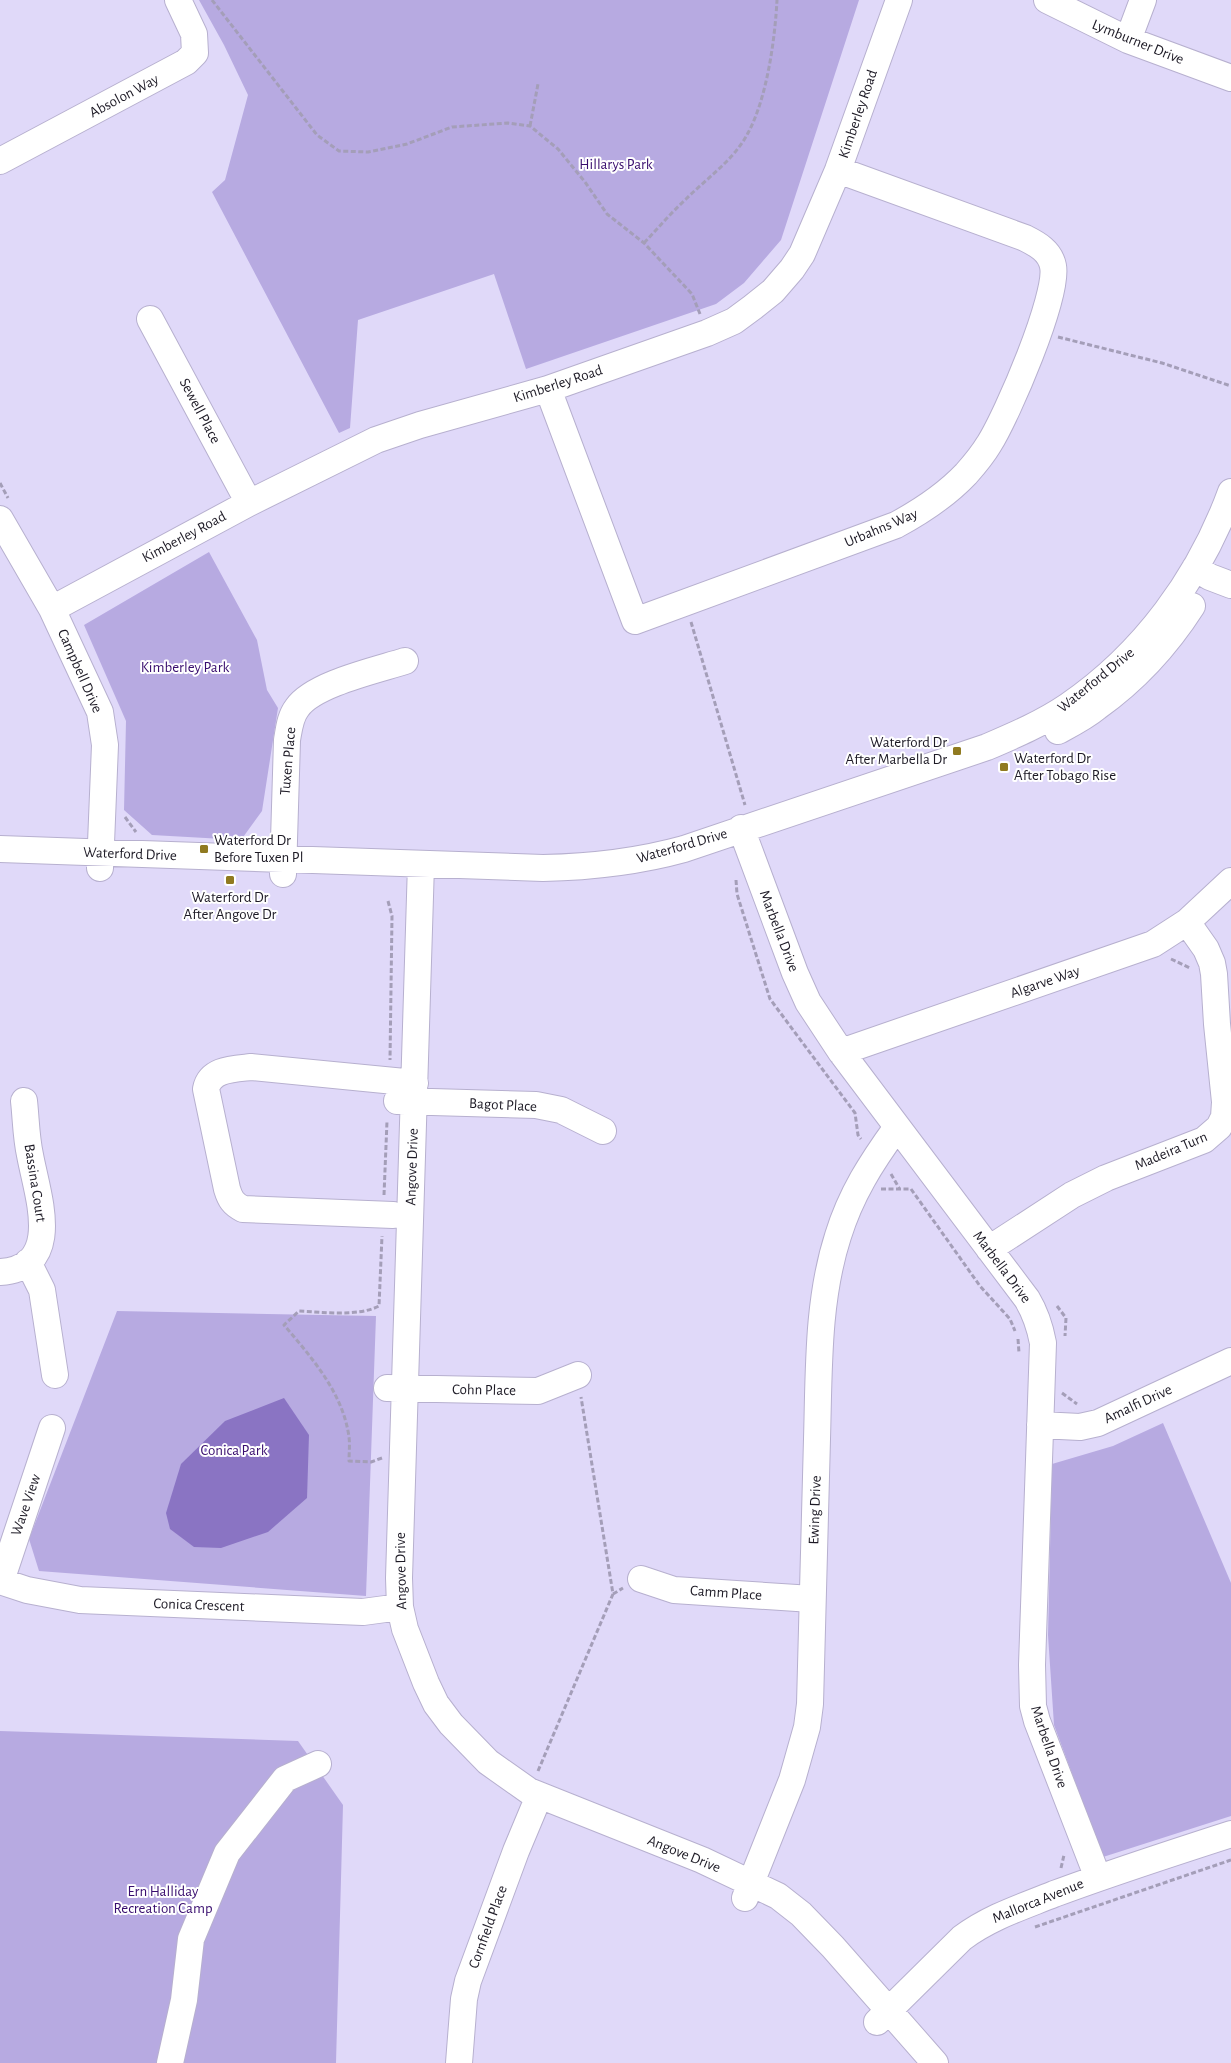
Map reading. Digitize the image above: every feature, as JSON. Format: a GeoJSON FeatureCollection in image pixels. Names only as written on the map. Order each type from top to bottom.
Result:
{"type":"FeatureCollection","features":[{"type":"Feature","properties":{"kind":"street","name":"Absolon Way"},"geometry":{"type":"LineString","coordinates":[[0,161],[186,62],[195,53],[194,34],[178,0]]}},
{"type":"Feature","properties":{"kind":"street","name":"Kimberley Road"},"geometry":{"type":"LineString","coordinates":[[52,609],[249,503],[376,440],[420,425],[548,389],[707,333],[734,321],[773,291],[802,254],[838,170],[899,0]]}},
{"type":"Feature","properties":{"kind":"street","name":"Lymburner Drive"},"geometry":{"type":"LineString","coordinates":[[1047,0],[1128,40],[1231,78]]}},
{"type":"Feature","properties":{"kind":"street"},"geometry":{"type":"LineString","coordinates":[[1128,40],[1143,0]]}},
{"type":"Feature","properties":{"kind":"street","name":"Urbahns Way"},"geometry":{"type":"LineString","coordinates":[[548,389],[635,620],[896,525],[924,510],[943,496],[966,474],[989,445],[1006,412],[1038,332],[1054,273],[1049,257],[1039,245],[1025,238],[838,170]]}},
{"type":"Feature","properties":{"kind":"street","name":"Sewell Place"},"geometry":{"type":"LineString","coordinates":[[150,319],[249,503]]}},
{"type":"Feature","properties":{"kind":"street","name":"Waterford Drive"},"geometry":{"type":"LineString","coordinates":[[1215,570],[1220,522],[1231,492]]}},
{"type":"Feature","properties":{"kind":"street","name":"Campbell Drive"},"geometry":{"type":"LineString","coordinates":[[0,519],[6,547],[52,609],[94,697],[104,728],[105,745],[100,860]]}},
{"type":"Feature","properties":{"kind":"street","name":"Waterford Drive"},"geometry":{"type":"LineString","coordinates":[[0,849],[100,860],[412,872],[552,884],[624,878],[654,873],[746,832],[976,768],[1040,742],[1096,709],[1126,685],[1156,655],[1215,570],[1231,533]]}},
{"type":"Feature","properties":{"kind":"street","name":"Tuxen Place"},"geometry":{"type":"LineString","coordinates":[[283,867],[287,740],[289,725],[296,708],[309,696],[325,687],[405,661]]}},
{"type":"Feature","properties":{"kind":"street","name":"Marbella Drive"},"geometry":{"type":"LineString","coordinates":[[746,832],[795,973],[808,1002],[841,1052],[1027,1299],[1040,1327],[1043,1344],[1032,1665],[1033,1706],[1037,1721],[1098,1878]]}},
{"type":"Feature","properties":{"kind":"street","name":"Waterford Drive"},"geometry":{"type":"LineString","coordinates":[[0,864],[100,860]]}},
{"type":"Feature","properties":{"kind":"street","name":"Angove Drive"},"geometry":{"type":"LineString","coordinates":[[412,872],[396,1388],[383,1552],[402,1669],[420,1708],[456,1756],[486,1782],[533,1799],[564,1826],[749,1891],[798,1932],[883,2016],[935,2063]]}},
{"type":"Feature","properties":{"kind":"street","name":"Algarve Way"},"geometry":{"type":"LineString","coordinates":[[841,1052],[1134,952],[1165,938],[1187,922],[1231,881]]}},
{"type":"Feature","properties":{"kind":"street","name":"Madeira Turn"},"geometry":{"type":"LineString","coordinates":[[989,1250],[1072,1195],[1106,1178],[1204,1140],[1219,1127],[1224,1117],[1225,1102],[1214,974],[1206,949],[1187,922]]}},
{"type":"Feature","properties":{"kind":"street","name":"Bagot Place"},"geometry":{"type":"LineString","coordinates":[[393,1215],[243,1209],[233,1203],[227,1189],[206,1089],[208,1081],[213,1076],[235,1068],[251,1067],[406,1092],[536,1105],[561,1110],[603,1130]]}},
{"type":"Feature","properties":{"kind":"street","name":"Angove Drive"},"geometry":{"type":"LineString","coordinates":[[396,1388],[393,1215],[406,1092]]}},
{"type":"Feature","properties":{"kind":"street","name":"Bassina Court"},"geometry":{"type":"LineString","coordinates":[[24,1101],[29,1153],[43,1223],[39,1246],[28,1262]]}},
{"type":"Feature","properties":{"kind":"street","name":"Ewing Drive"},"geometry":{"type":"LineString","coordinates":[[749,1891],[792,1780],[807,1727],[810,1704],[820,1345],[828,1282],[837,1237],[852,1198],[868,1167],[897,1127]]}},
{"type":"Feature","properties":{"kind":"street"},"geometry":{"type":"LineString","coordinates":[[0,1272],[20,1268],[28,1262],[42,1290],[55,1375]]}},
{"type":"Feature","properties":{"kind":"street","name":"Amalfi Drive"},"geometry":{"type":"LineString","coordinates":[[1040,1425],[1080,1427],[1098,1422],[1231,1361]]}},
{"type":"Feature","properties":{"kind":"street","name":"Cohn Place"},"geometry":{"type":"LineString","coordinates":[[396,1388],[538,1391],[578,1375]]}},
{"type":"Feature","properties":{"kind":"street","name":"Wave View"},"geometry":{"type":"LineString","coordinates":[[0,1581],[52,1428]]}},
{"type":"Feature","properties":{"kind":"street","name":"Camm Place"},"geometry":{"type":"LineString","coordinates":[[641,1578],[674,1590],[812,1599]]}},
{"type":"Feature","properties":{"kind":"street","name":"Conica Crescent"},"geometry":{"type":"LineString","coordinates":[[0,1581],[27,1590],[80,1600],[363,1612],[393,1608]]}},
{"type":"Feature","properties":{"kind":"street"},"geometry":{"type":"LineString","coordinates":[[170,2063],[184,2000],[191,1939],[227,1853],[286,1779],[318,1764]]}},
{"type":"Feature","properties":{"kind":"street","name":"Cornfield Place"},"geometry":{"type":"LineString","coordinates":[[459,2063],[464,1999],[468,1981],[533,1799]]}},
{"type":"Feature","properties":{"kind":"street","name":"Mallorca Avenue"},"geometry":{"type":"LineString","coordinates":[[883,2016],[962,1938],[995,1917],[1049,1910],[1098,1878],[1231,1834]]}},
{"type":"Feature","properties":{"kind":"street","name":"Angove Drive"},"geometry":{"type":"LineString","coordinates":[[883,2016],[913,2063]]}},
{"type":"Feature","properties":{"kind":"path"},"geometry":{"type":"LineString","coordinates":[[212,0],[318,136],[339,151],[368,152],[407,144],[452,127],[508,122],[530,126],[558,149],[585,182],[607,214],[644,243],[692,294],[707,333]]}},
{"type":"Feature","properties":{"kind":"path"},"geometry":{"type":"LineString","coordinates":[[644,243],[686,198],[722,167],[748,134],[758,110],[768,69],[775,29],[777,0]]}},
{"type":"Feature","properties":{"kind":"path"},"geometry":{"type":"LineString","coordinates":[[530,126],[538,84]]}},
{"type":"Feature","properties":{"kind":"path"},"geometry":{"type":"LineString","coordinates":[[1038,332],[1162,363],[1231,386]]}},
{"type":"Feature","properties":{"kind":"path"},"geometry":{"type":"LineString","coordinates":[[685,602],[746,832]]}},
{"type":"Feature","properties":{"kind":"path"},"geometry":{"type":"LineString","coordinates":[[1166,961],[1172,958],[1192,970]]}},
{"type":"Feature","properties":{"kind":"path"},"geometry":{"type":"LineString","coordinates":[[879,1189],[911,1189],[980,1286],[1010,1319],[1018,1336],[1019,1359]]}},
{"type":"Feature","properties":{"kind":"path"},"geometry":{"type":"LineString","coordinates":[[1054,1303],[1066,1318],[1065,1337]]}},
{"type":"Feature","properties":{"kind":"path"},"geometry":{"type":"LineString","coordinates":[[533,1799],[612,1594],[578,1375]]}},
{"type":"Feature","properties":{"kind":"path"},"geometry":{"type":"LineString","coordinates":[[1063,1384],[1062,1393],[1081,1407]]}},
{"type":"Feature","properties":{"kind":"path"},"geometry":{"type":"LineString","coordinates":[[1059,1872],[1065,1857],[1061,1848]]}},
{"type":"Feature","properties":{"kind":"path"},"geometry":{"type":"LineString","coordinates":[[1028,1930],[1049,1910],[1231,1860]]}},
{"type":"Feature","properties":{"kind":"green space","name":"Hillarys Park"},"geometry":{"type":"Polygon","coordinates":[[[199,0],[859,0],[781,240],[744,283],[716,304],[526,369],[494,274],[358,320],[350,428],[339,433],[212,192],[225,180],[248,95],[224,45],[199,0]]]}},
{"type":"Feature","properties":{"kind":"green space","name":"Kimberley Park"},"geometry":{"type":"Polygon","coordinates":[[[209,552],[257,640],[267,690],[278,708],[262,811],[241,840],[152,835],[124,810],[126,721],[84,625],[209,552]]]}},
{"type":"Feature","properties":{"kind":"green space","name":"Conica Park"},"geometry":{"type":"Polygon","coordinates":[[[117,1311],[376,1316],[366,1596],[39,1571],[29,1539],[117,1311]]]}},
{"type":"Feature","properties":{"kind":"green space"},"geometry":{"type":"Polygon","coordinates":[[[1163,1423],[1231,1583],[1231,1816],[1103,1857],[1054,1725],[1048,1635],[1052,1464],[1113,1446],[1163,1423]]]}},
{"type":"Feature","properties":{"kind":"green space","name":"Ern Halliday Recreation Camp"},"geometry":{"type":"Polygon","coordinates":[[[0,1731],[298,1741],[343,1805],[336,2063],[0,2063],[0,1731]]]}},
{"type":"Feature","properties":{"kind":"shaded area"},"geometry":{"type":"Polygon","coordinates":[[[284,1398],[309,1435],[307,1498],[268,1532],[221,1548],[194,1547],[170,1529],[166,1513],[181,1464],[225,1421],[284,1398]]]}},
{"type":"Feature","properties":{"kind":"place","name":"Waterford Dr After Marbella Dr"},"geometry":{"type":"Point","coordinates":[957,751]}},
{"type":"Feature","properties":{"kind":"place","name":"Waterford Dr After Tobago Rise"},"geometry":{"type":"Point","coordinates":[1004,767]}},
{"type":"Feature","properties":{"kind":"place","name":"Waterford Dr Before Tuxen Pl"},"geometry":{"type":"Point","coordinates":[204,849]}},
{"type":"Feature","properties":{"kind":"place","name":"Waterford Dr After Angove Dr"},"geometry":{"type":"Point","coordinates":[230,880]}}]}
